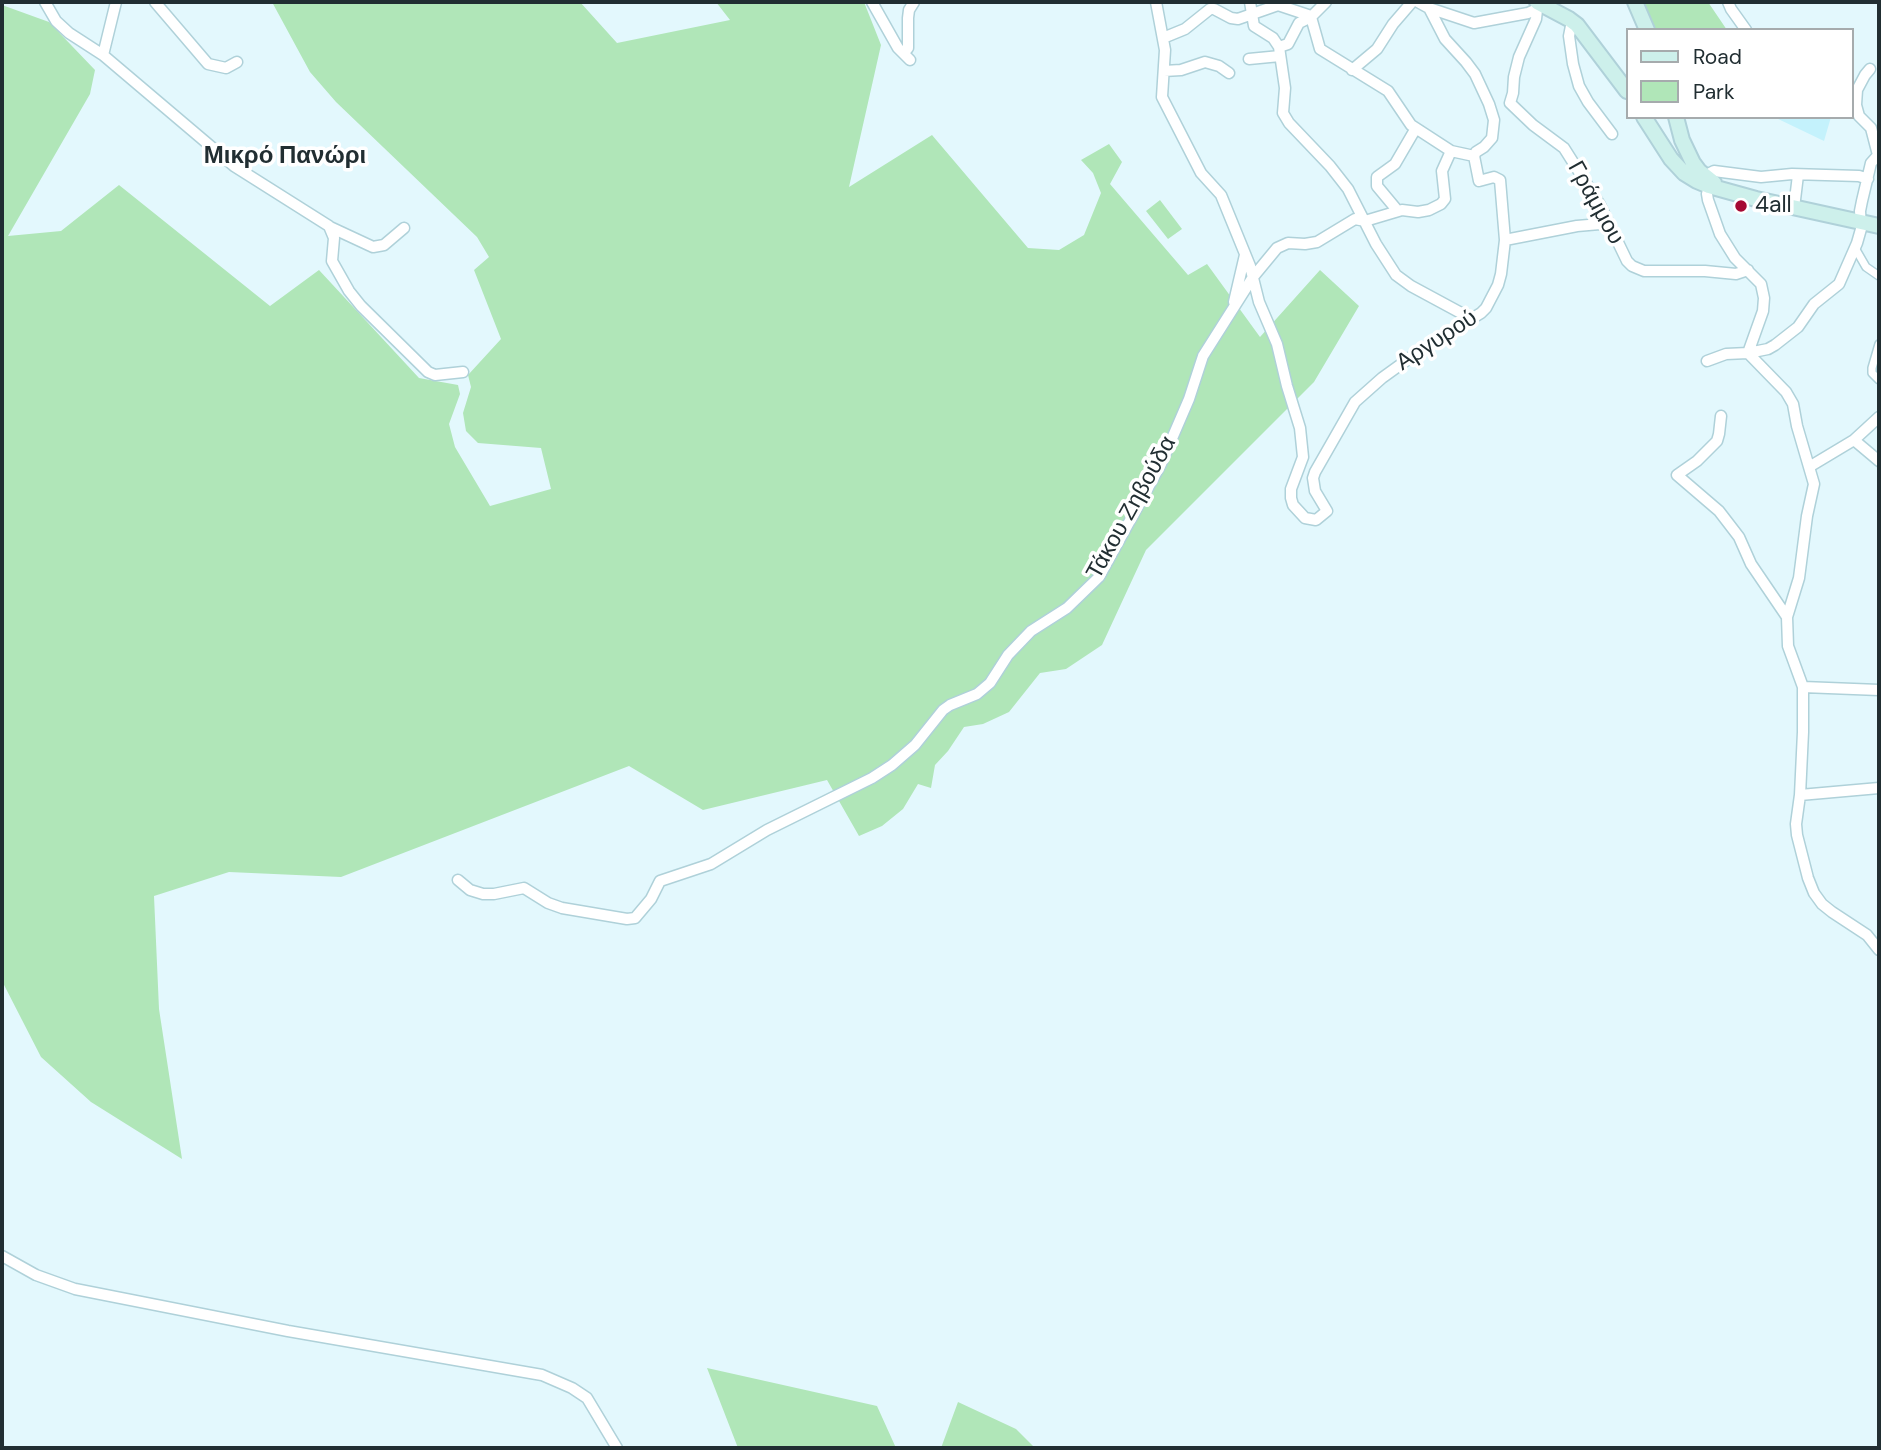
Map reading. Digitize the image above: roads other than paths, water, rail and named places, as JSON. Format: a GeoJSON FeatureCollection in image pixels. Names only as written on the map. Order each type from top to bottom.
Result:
{"type":"FeatureCollection","features":[{"type":"Feature","properties":{"kind":"main road"},"geometry":{"type":"LineString","coordinates":[[1635,2],[1646,28]]}},
{"type":"Feature","properties":{"kind":"main road"},"geometry":{"type":"LineString","coordinates":[[1539,5],[1572,21],[1626,87]]}},
{"type":"Feature","properties":{"kind":"main road"},"geometry":{"type":"LineString","coordinates":[[1645,119],[1666,152],[1690,177],[1708,181],[1743,196],[1879,226]]}},
{"type":"Feature","properties":{"kind":"main road"},"geometry":{"type":"LineString","coordinates":[[1677,119],[1684,145],[1695,166],[1708,181]]}},
{"type":"Feature","properties":{"kind":"main road"},"geometry":{"type":"LineString","coordinates":[[1680,169],[1692,170],[1695,166]]}},
{"type":"Feature","properties":{"kind":"street"},"geometry":{"type":"LineString","coordinates":[[45,2],[56,21],[69,33],[103,55],[234,166],[329,226],[373,247],[384,245],[404,228]]}},
{"type":"Feature","properties":{"kind":"street"},"geometry":{"type":"LineString","coordinates":[[103,55],[116,2]]}},
{"type":"Feature","properties":{"kind":"street"},"geometry":{"type":"LineString","coordinates":[[155,2],[208,65],[226,68],[237,62]]}},
{"type":"Feature","properties":{"kind":"street"},"geometry":{"type":"LineString","coordinates":[[872,2],[898,48],[907,57],[909,10],[914,2]]}},
{"type":"Feature","properties":{"kind":"street"},"geometry":{"type":"LineString","coordinates":[[1156,2],[1165,50],[1162,97],[1201,173],[1221,195],[1253,277]]}},
{"type":"Feature","properties":{"kind":"street"},"geometry":{"type":"LineString","coordinates":[[1250,2],[1256,28],[1268,33],[1276,41],[1285,88],[1284,116],[1344,183],[1387,263],[1400,279],[1461,313],[1468,321]]}},
{"type":"Feature","properties":{"kind":"street"},"geometry":{"type":"LineString","coordinates":[[1249,59],[1279,52],[1290,42],[1298,23],[1311,17],[1326,2]]}},
{"type":"Feature","properties":{"kind":"street"},"geometry":{"type":"LineString","coordinates":[[1352,70],[1377,49],[1392,24],[1412,2]]}},
{"type":"Feature","properties":{"kind":"street"},"geometry":{"type":"LineString","coordinates":[[1418,2],[1474,23],[1517,16],[1539,5]]}},
{"type":"Feature","properties":{"kind":"street"},"geometry":{"type":"LineString","coordinates":[[1728,2],[1745,28]]}},
{"type":"Feature","properties":{"kind":"street"},"geometry":{"type":"LineString","coordinates":[[1163,38],[1185,29],[1210,9],[1234,19],[1278,5],[1311,17]]}},
{"type":"Feature","properties":{"kind":"street","name":"Γράμμου"},"geometry":{"type":"LineString","coordinates":[[1539,5],[1537,17],[1517,62],[1510,103],[1533,125],[1564,148],[1600,205],[1628,261],[1644,271],[1736,274],[1748,270]]}},
{"type":"Feature","properties":{"kind":"street"},"geometry":{"type":"LineString","coordinates":[[1311,17],[1320,49],[1388,91],[1411,125],[1451,151],[1474,156],[1492,138],[1492,113],[1478,79],[1445,39],[1429,8]]}},
{"type":"Feature","properties":{"kind":"street"},"geometry":{"type":"LineString","coordinates":[[1572,21],[1569,36],[1579,86],[1612,134]]}},
{"type":"Feature","properties":{"kind":"street"},"geometry":{"type":"LineString","coordinates":[[1164,71],[1181,71],[1205,62],[1219,66],[1228,74]]}},
{"type":"Feature","properties":{"kind":"street"},"geometry":{"type":"LineString","coordinates":[[1707,361],[1726,354],[1768,349],[1798,327],[1814,304],[1839,284],[1860,234],[1860,208],[1871,163],[1879,154],[1871,128],[1859,116],[1856,106],[1857,90],[1870,69]]}},
{"type":"Feature","properties":{"kind":"street"},"geometry":{"type":"LineString","coordinates":[[1397,211],[1377,186],[1377,177],[1395,164],[1416,128]]}},
{"type":"Feature","properties":{"kind":"street","name":"Τάκου Ζηβούδα"},"geometry":{"type":"LineString","coordinates":[[458,880],[470,890],[483,894],[524,888],[562,908],[635,918],[651,900],[660,881],[711,864],[767,830],[872,778],[892,765],[915,745],[943,710],[976,694],[990,683],[1008,655],[1031,631],[1067,608],[1099,577],[1161,464],[1189,399],[1203,356],[1253,277],[1282,245],[1317,242],[1352,220],[1365,221],[1402,209],[1418,212],[1429,210],[1443,203],[1445,196],[1442,170],[1451,151]]}},
{"type":"Feature","properties":{"kind":"street","name":"Αργυρού"},"geometry":{"type":"LineString","coordinates":[[1253,277],[1259,302],[1277,344],[1300,428],[1303,457],[1291,489],[1293,505],[1301,516],[1315,520],[1327,512],[1315,491],[1315,472],[1355,402],[1418,352],[1486,308],[1498,285],[1505,240],[1500,180],[1494,177],[1479,181],[1474,156]]}},
{"type":"Feature","properties":{"kind":"street"},"geometry":{"type":"LineString","coordinates":[[1748,353],[1763,311],[1764,298],[1761,284],[1735,258],[1720,234],[1707,197],[1710,173],[1714,171],[1761,177],[1868,176],[1879,168]]}},
{"type":"Feature","properties":{"kind":"street"},"geometry":{"type":"LineString","coordinates":[[1794,208],[1798,175]]}},
{"type":"Feature","properties":{"kind":"street"},"geometry":{"type":"LineString","coordinates":[[1505,240],[1577,226],[1600,224],[1610,228]]}},
{"type":"Feature","properties":{"kind":"street"},"geometry":{"type":"LineString","coordinates":[[329,226],[334,239],[332,261],[361,306],[430,373],[438,375],[463,372]]}},
{"type":"Feature","properties":{"kind":"street"},"geometry":{"type":"LineString","coordinates":[[1855,248],[1866,267],[1879,276]]}},
{"type":"Feature","properties":{"kind":"street"},"geometry":{"type":"LineString","coordinates":[[1233,308],[1246,254]]}},
{"type":"Feature","properties":{"kind":"street"},"geometry":{"type":"LineString","coordinates":[[1879,344],[1872,373],[1879,380]]}},
{"type":"Feature","properties":{"kind":"street"},"geometry":{"type":"LineString","coordinates":[[1748,353],[1786,392],[1793,404],[1815,484],[1807,516],[1799,578],[1787,617],[1788,646],[1803,687],[1797,835],[1814,893],[1832,912],[1867,935],[1879,950]]}},
{"type":"Feature","properties":{"kind":"street"},"geometry":{"type":"LineString","coordinates":[[1721,416],[1717,441],[1698,461],[1677,475],[1726,520],[1739,537],[1757,574],[1787,617]]}},
{"type":"Feature","properties":{"kind":"street"},"geometry":{"type":"LineString","coordinates":[[1810,467],[1854,440],[1879,417]]}},
{"type":"Feature","properties":{"kind":"street"},"geometry":{"type":"LineString","coordinates":[[1854,440],[1879,461]]}},
{"type":"Feature","properties":{"kind":"street"},"geometry":{"type":"LineString","coordinates":[[1803,687],[1879,690]]}},
{"type":"Feature","properties":{"kind":"street"},"geometry":{"type":"LineString","coordinates":[[1800,795],[1879,788]]}},
{"type":"Feature","properties":{"kind":"street"},"geometry":{"type":"LineString","coordinates":[[2,1256],[36,1275],[75,1289],[288,1331],[542,1375],[587,1398],[617,1448]]}},
{"type":"Feature","properties":{"kind":"place","name":"4all"},"geometry":{"type":"Point","coordinates":[1741,206]}},
{"type":"Feature","properties":{"kind":"district","name":"Μικρό Πανώρι"},"geometry":{"type":"Point","coordinates":[285,157]}}]}
